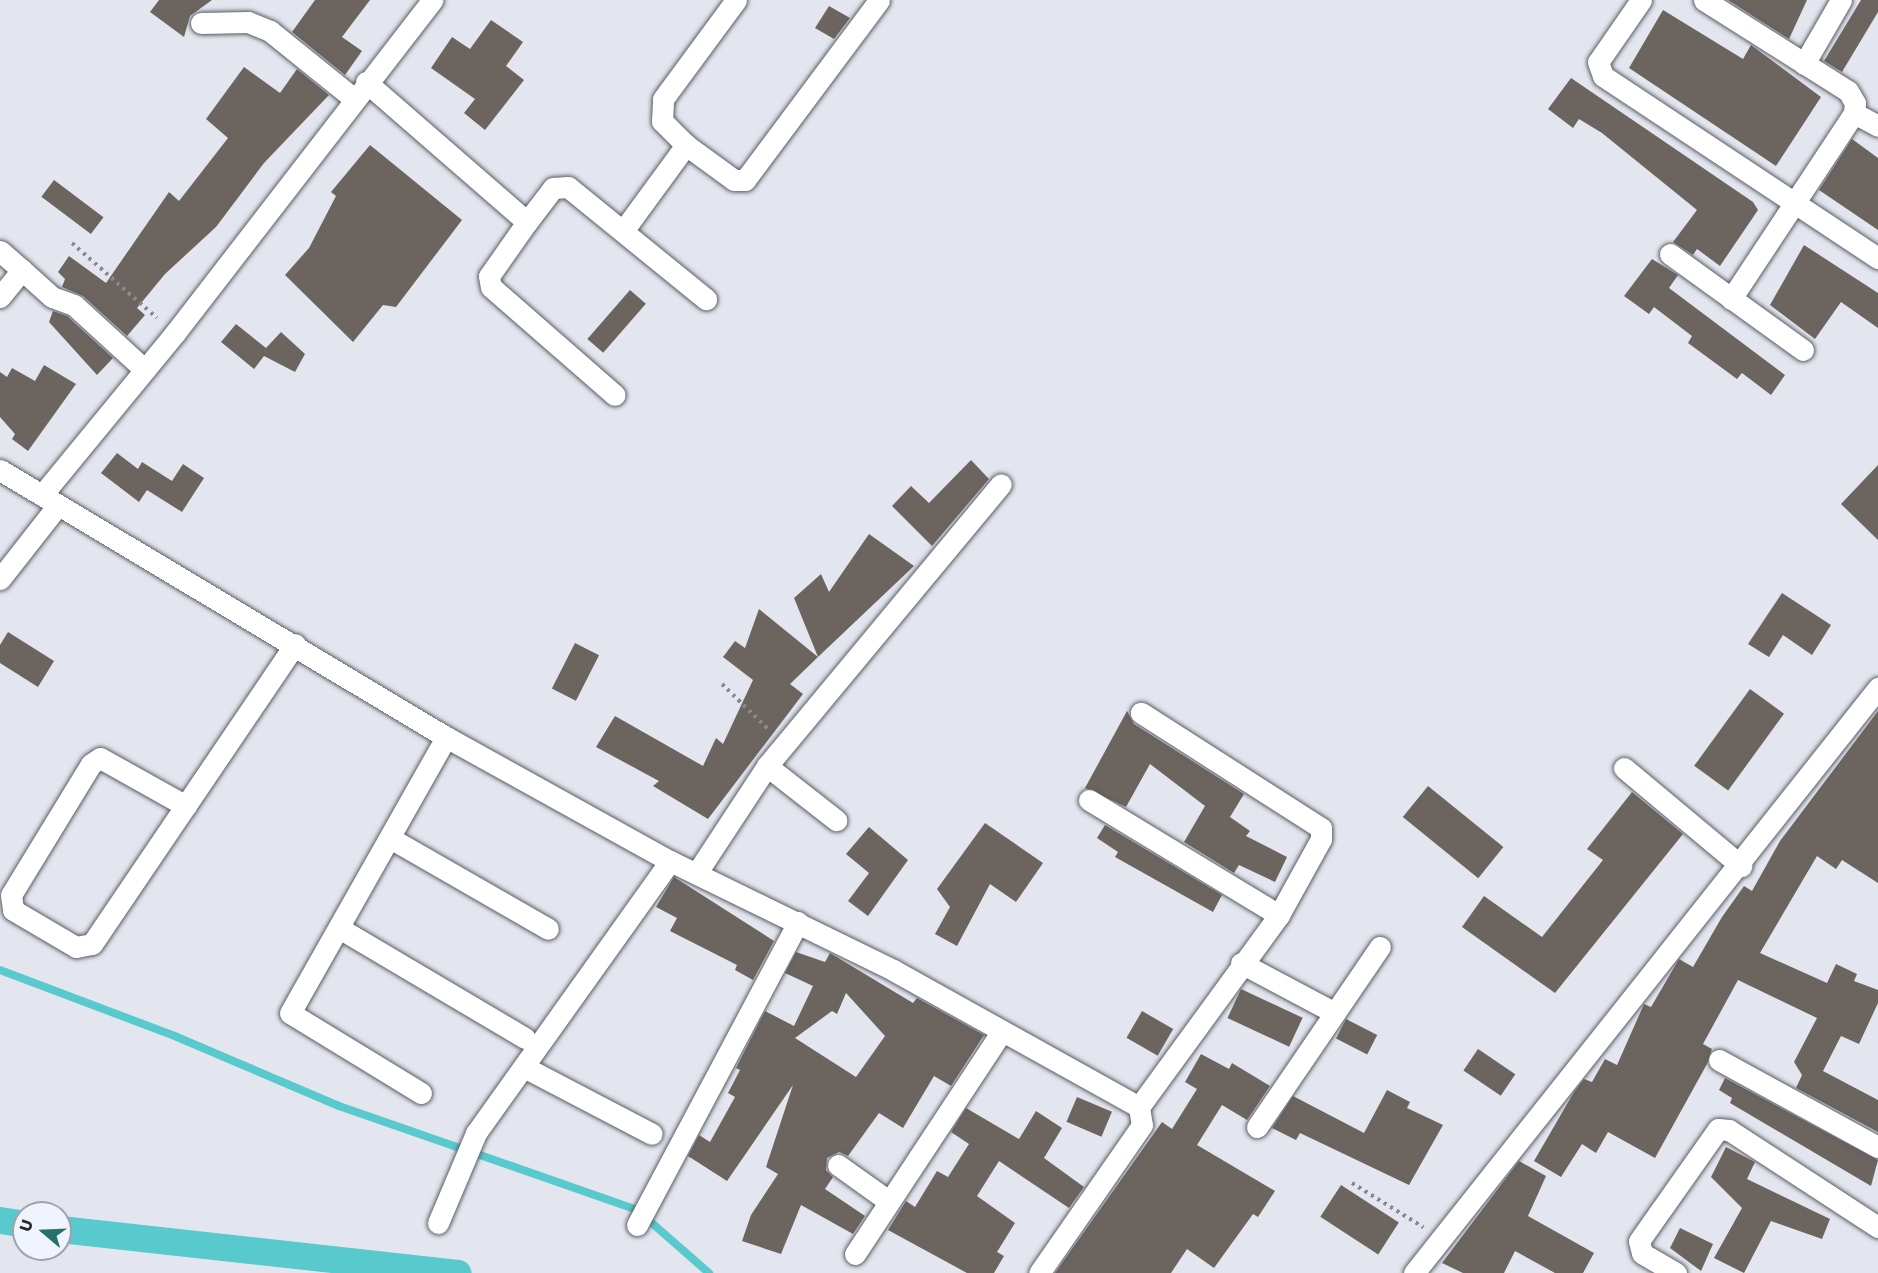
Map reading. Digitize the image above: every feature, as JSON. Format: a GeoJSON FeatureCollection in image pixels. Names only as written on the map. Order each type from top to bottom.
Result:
{"type":"FeatureCollection","features":[{"type":"Feature","properties":{"kind":"street"},"geometry":{"type":"LineString","coordinates":[[0,579],[50,500],[145,370],[359,90],[432,0]]}},
{"type":"Feature","properties":{"kind":"street"},"geometry":{"type":"LineString","coordinates":[[736,0],[661,105],[662,121],[686,145],[734,180],[745,180],[879,0]]}},
{"type":"Feature","properties":{"kind":"street"},"geometry":{"type":"LineString","coordinates":[[1641,0],[1598,62],[1602,76],[1792,204],[1878,258]]}},
{"type":"Feature","properties":{"kind":"street"},"geometry":{"type":"LineString","coordinates":[[1704,0],[1848,91],[1854,113],[1878,126]]}},
{"type":"Feature","properties":{"kind":"street"},"geometry":{"type":"LineString","coordinates":[[1804,64],[1841,0]]}},
{"type":"Feature","properties":{"kind":"street"},"geometry":{"type":"LineString","coordinates":[[201,23],[248,22],[270,31],[359,90],[527,222]]}},
{"type":"Feature","properties":{"kind":"street"},"geometry":{"type":"LineString","coordinates":[[1731,299],[1854,113]]}},
{"type":"Feature","properties":{"kind":"street"},"geometry":{"type":"LineString","coordinates":[[623,231],[686,145]]}},
{"type":"Feature","properties":{"kind":"street"},"geometry":{"type":"LineString","coordinates":[[615,395],[491,287],[489,276],[527,222],[561,185],[623,231],[706,299]]}},
{"type":"Feature","properties":{"kind":"street"},"geometry":{"type":"LineString","coordinates":[[0,251],[52,297],[74,304],[145,370]]}},
{"type":"Feature","properties":{"kind":"street"},"geometry":{"type":"LineString","coordinates":[[1670,254],[1803,350]]}},
{"type":"Feature","properties":{"kind":"street"},"geometry":{"type":"LineString","coordinates":[[0,297],[22,270]]}},
{"type":"Feature","properties":{"kind":"street"},"geometry":{"type":"LineString","coordinates":[[0,470],[296,644],[446,736],[670,861],[698,871],[798,922],[1139,1107]]}},
{"type":"Feature","properties":{"kind":"street"},"geometry":{"type":"LineString","coordinates":[[698,871],[766,766],[1001,484]]}},
{"type":"Feature","properties":{"kind":"street"},"geometry":{"type":"LineString","coordinates":[[186,806],[100,758],[91,764],[11,895],[13,910],[85,949],[186,806],[296,644]]}},
{"type":"Feature","properties":{"kind":"street"},"geometry":{"type":"LineString","coordinates":[[1414,1273],[1438,1236],[1742,866],[1878,688]]}},
{"type":"Feature","properties":{"kind":"street"},"geometry":{"type":"LineString","coordinates":[[1039,1273],[1142,1125],[1139,1107],[1240,963],[1279,915],[1321,839],[1322,828],[1141,713]]}},
{"type":"Feature","properties":{"kind":"street"},"geometry":{"type":"LineString","coordinates":[[421,1093],[290,1013],[446,736]]}},
{"type":"Feature","properties":{"kind":"street"},"geometry":{"type":"LineString","coordinates":[[766,766],[836,820]]}},
{"type":"Feature","properties":{"kind":"street"},"geometry":{"type":"LineString","coordinates":[[1624,768],[1742,866]]}},
{"type":"Feature","properties":{"kind":"street"},"geometry":{"type":"LineString","coordinates":[[1089,800],[1279,915]]}},
{"type":"Feature","properties":{"kind":"street"},"geometry":{"type":"LineString","coordinates":[[390,838],[548,929]]}},
{"type":"Feature","properties":{"kind":"street"},"geometry":{"type":"LineString","coordinates":[[438,1223],[458,1166],[476,1133],[670,861]]}},
{"type":"Feature","properties":{"kind":"street"},"geometry":{"type":"LineString","coordinates":[[638,1224],[798,922]]}},
{"type":"Feature","properties":{"kind":"street"},"geometry":{"type":"LineString","coordinates":[[339,928],[525,1038]]}},
{"type":"Feature","properties":{"kind":"street"},"geometry":{"type":"LineString","coordinates":[[1257,1127],[1380,947]]}},
{"type":"Feature","properties":{"kind":"street"},"geometry":{"type":"LineString","coordinates":[[1240,963],[1335,1013]]}},
{"type":"Feature","properties":{"kind":"street"},"geometry":{"type":"LineString","coordinates":[[855,1254],[887,1200],[1002,1031]]}},
{"type":"Feature","properties":{"kind":"street"},"geometry":{"type":"LineString","coordinates":[[1719,1060],[1878,1147]]}},
{"type":"Feature","properties":{"kind":"street"},"geometry":{"type":"LineString","coordinates":[[524,1067],[652,1134]]}},
{"type":"Feature","properties":{"kind":"street"},"geometry":{"type":"LineString","coordinates":[[1676,1273],[1642,1253],[1639,1241],[1718,1129],[1729,1130],[1878,1227]]}},
{"type":"Feature","properties":{"kind":"street"},"geometry":{"type":"LineString","coordinates":[[838,1165],[887,1200]]}},
{"type":"Feature","properties":{"kind":"path"},"geometry":{"type":"LineString","coordinates":[[72,243],[175,333]]}},
{"type":"Feature","properties":{"kind":"path"},"geometry":{"type":"LineString","coordinates":[[722,684],[784,745]]}},
{"type":"Feature","properties":{"kind":"path"},"geometry":{"type":"LineString","coordinates":[[1352,1183],[1438,1236]]}},
{"type":"Feature","properties":{"kind":"building"},"geometry":{"type":"Polygon","coordinates":[[[159,0],[212,0],[190,16],[184,37],[150,12],[159,0]]]}},
{"type":"Feature","properties":{"kind":"building"},"geometry":{"type":"Polygon","coordinates":[[[315,0],[370,0],[342,37],[362,51],[345,75],[292,32],[315,0]]]}},
{"type":"Feature","properties":{"kind":"building"},"geometry":{"type":"Polygon","coordinates":[[[1728,0],[1807,0],[1789,39],[1728,0]]]}},
{"type":"Feature","properties":{"kind":"building"},"geometry":{"type":"Polygon","coordinates":[[[1861,0],[1878,0],[1878,12],[1842,72],[1824,61],[1861,0]]]}},
{"type":"Feature","properties":{"kind":"building"},"geometry":{"type":"Polygon","coordinates":[[[829,6],[850,18],[834,39],[815,28],[829,6]]]}},
{"type":"Feature","properties":{"kind":"building"},"geometry":{"type":"Polygon","coordinates":[[[1663,10],[1743,59],[1751,45],[1821,97],[1776,166],[1629,68],[1663,10]]]}},
{"type":"Feature","properties":{"kind":"building"},"geometry":{"type":"Polygon","coordinates":[[[491,20],[523,42],[506,66],[524,80],[485,130],[464,113],[475,99],[431,68],[452,37],[470,49],[491,20]]]}},
{"type":"Feature","properties":{"kind":"building"},"geometry":{"type":"Polygon","coordinates":[[[244,67],[280,93],[297,69],[329,95],[264,163],[216,227],[165,274],[137,308],[145,315],[127,336],[83,296],[62,287],[65,279],[58,272],[69,256],[106,283],[169,192],[179,201],[228,138],[206,119],[244,67]]]}},
{"type":"Feature","properties":{"kind":"building"},"geometry":{"type":"Polygon","coordinates":[[[1571,78],[1753,202],[1758,210],[1720,266],[1697,249],[1693,255],[1673,242],[1697,210],[1602,133],[1579,119],[1573,128],[1548,109],[1571,78]]]}},
{"type":"Feature","properties":{"kind":"building"},"geometry":{"type":"Polygon","coordinates":[[[1852,139],[1878,158],[1878,230],[1819,190],[1852,139]]]}},
{"type":"Feature","properties":{"kind":"building"},"geometry":{"type":"Polygon","coordinates":[[[370,145],[462,220],[396,307],[383,305],[353,342],[285,275],[309,248],[336,196],[331,192],[370,145]]]}},
{"type":"Feature","properties":{"kind":"building"},"geometry":{"type":"Polygon","coordinates":[[[54,180],[104,217],[91,234],[41,197],[54,180]]]}},
{"type":"Feature","properties":{"kind":"building"},"geometry":{"type":"Polygon","coordinates":[[[1804,245],[1878,293],[1878,328],[1841,302],[1815,339],[1770,305],[1804,245]]]}},
{"type":"Feature","properties":{"kind":"building"},"geometry":{"type":"Polygon","coordinates":[[[1652,259],[1678,275],[1669,288],[1785,375],[1771,395],[1742,373],[1737,379],[1688,343],[1692,336],[1654,307],[1649,314],[1624,296],[1652,259]]]}},
{"type":"Feature","properties":{"kind":"building"},"geometry":{"type":"Polygon","coordinates":[[[630,290],[646,304],[603,353],[587,339],[630,290]]]}},
{"type":"Feature","properties":{"kind":"building"},"geometry":{"type":"Polygon","coordinates":[[[53,311],[67,316],[113,358],[97,375],[49,322],[53,311]]]}},
{"type":"Feature","properties":{"kind":"building"},"geometry":{"type":"Polygon","coordinates":[[[236,324],[266,348],[281,332],[305,354],[295,372],[264,356],[254,369],[221,342],[236,324]]]}},
{"type":"Feature","properties":{"kind":"building"},"geometry":{"type":"Polygon","coordinates":[[[44,365],[76,384],[28,451],[12,439],[15,434],[0,417],[0,372],[7,377],[12,368],[35,381],[44,365]]]}},
{"type":"Feature","properties":{"kind":"building"},"geometry":{"type":"Polygon","coordinates":[[[117,453],[138,469],[142,462],[172,481],[183,464],[204,478],[182,512],[147,490],[139,502],[101,473],[117,453]]]}},
{"type":"Feature","properties":{"kind":"building"},"geometry":{"type":"Polygon","coordinates":[[[971,460],[989,479],[932,546],[892,506],[911,486],[929,503],[971,460]]]}},
{"type":"Feature","properties":{"kind":"building"},"geometry":{"type":"Polygon","coordinates":[[[1878,465],[1878,540],[1841,504],[1878,465]]]}},
{"type":"Feature","properties":{"kind":"building"},"geometry":{"type":"Polygon","coordinates":[[[869,534],[914,566],[818,657],[794,598],[821,574],[829,592],[869,534]]]}},
{"type":"Feature","properties":{"kind":"building"},"geometry":{"type":"Polygon","coordinates":[[[1782,593],[1831,625],[1812,655],[1783,635],[1769,657],[1748,644],[1782,593]]]}},
{"type":"Feature","properties":{"kind":"building"},"geometry":{"type":"Polygon","coordinates":[[[759,609],[818,657],[790,684],[803,694],[708,819],[653,786],[659,781],[596,747],[615,716],[703,766],[716,738],[723,744],[753,680],[723,657],[735,641],[745,648],[759,609]]]}},
{"type":"Feature","properties":{"kind":"building"},"geometry":{"type":"Polygon","coordinates":[[[8,632],[54,661],[38,687],[0,663],[0,645],[8,632]]]}},
{"type":"Feature","properties":{"kind":"building"},"geometry":{"type":"Polygon","coordinates":[[[575,643],[599,655],[576,701],[552,688],[575,643]]]}},
{"type":"Feature","properties":{"kind":"building"},"geometry":{"type":"Polygon","coordinates":[[[1750,689],[1784,714],[1728,791],[1694,766],[1750,689]]]}},
{"type":"Feature","properties":{"kind":"building"},"geometry":{"type":"Polygon","coordinates":[[[1127,711],[1134,724],[1244,794],[1230,817],[1250,831],[1246,836],[1287,857],[1275,882],[1239,865],[1234,873],[1184,842],[1205,806],[1150,764],[1126,807],[1085,788],[1127,711]]]}},
{"type":"Feature","properties":{"kind":"building"},"geometry":{"type":"Polygon","coordinates":[[[1878,711],[1878,883],[1842,860],[1836,869],[1817,856],[1760,953],[1827,983],[1836,964],[1857,974],[1854,981],[1878,990],[1878,1003],[1859,1044],[1841,1036],[1823,1071],[1878,1100],[1878,1132],[1796,1088],[1802,1075],[1794,1062],[1817,1018],[1738,980],[1703,1044],[1712,1049],[1707,1064],[1655,1158],[1608,1132],[1596,1153],[1582,1144],[1561,1177],[1534,1161],[1574,1092],[1584,1079],[1592,1082],[1605,1059],[1617,1065],[1644,1004],[1651,1007],[1679,959],[1693,967],[1722,917],[1744,886],[1752,891],[1780,841],[1878,711]]]}},
{"type":"Feature","properties":{"kind":"building"},"geometry":{"type":"Polygon","coordinates":[[[1428,786],[1503,847],[1478,878],[1403,817],[1428,786]]]}},
{"type":"Feature","properties":{"kind":"building"},"geometry":{"type":"Polygon","coordinates":[[[1632,792],[1683,834],[1555,993],[1462,927],[1484,896],[1542,937],[1603,860],[1587,849],[1632,792]]]}},
{"type":"Feature","properties":{"kind":"building"},"geometry":{"type":"Polygon","coordinates":[[[985,823],[1043,863],[1016,902],[990,884],[957,946],[935,934],[950,907],[937,889],[985,823]]]}},
{"type":"Feature","properties":{"kind":"building"},"geometry":{"type":"Polygon","coordinates":[[[1105,825],[1222,895],[1213,912],[1115,857],[1118,852],[1097,838],[1105,825]]]}},
{"type":"Feature","properties":{"kind":"building"},"geometry":{"type":"Polygon","coordinates":[[[869,827],[908,860],[868,916],[848,901],[869,873],[846,854],[869,827]]]}},
{"type":"Feature","properties":{"kind":"building"},"geometry":{"type":"Polygon","coordinates":[[[674,877],[774,941],[753,980],[735,970],[737,965],[670,931],[677,918],[656,907],[674,877]]]}},
{"type":"Feature","properties":{"kind":"building"},"geometry":{"type":"Polygon","coordinates":[[[796,952],[825,962],[830,953],[913,1003],[917,998],[984,1035],[951,1086],[934,1076],[903,1128],[879,1113],[848,1156],[839,1152],[827,1158],[826,1170],[833,1177],[825,1189],[865,1216],[853,1234],[801,1205],[781,1254],[742,1241],[751,1215],[778,1174],[766,1167],[793,1085],[727,1181],[688,1156],[699,1135],[710,1142],[735,1097],[728,1093],[740,1070],[736,1068],[765,1011],[794,1026],[813,986],[785,973],[796,952]],[[846,993],[837,1014],[832,1011],[795,1038],[856,1077],[885,1036],[846,993]]]}},
{"type":"Feature","properties":{"kind":"building"},"geometry":{"type":"Polygon","coordinates":[[[1241,989],[1303,1018],[1289,1047],[1227,1018],[1241,989]]]}},
{"type":"Feature","properties":{"kind":"building"},"geometry":{"type":"Polygon","coordinates":[[[1142,1011],[1173,1029],[1158,1056],[1126,1038],[1142,1011]]]}},
{"type":"Feature","properties":{"kind":"building"},"geometry":{"type":"Polygon","coordinates":[[[1346,1019],[1377,1035],[1367,1054],[1336,1039],[1346,1019]]]}},
{"type":"Feature","properties":{"kind":"building"},"geometry":{"type":"Polygon","coordinates":[[[1478,1049],[1515,1074],[1501,1096],[1463,1071],[1478,1049]]]}},
{"type":"Feature","properties":{"kind":"building"},"geometry":{"type":"Polygon","coordinates":[[[1201,1054],[1229,1069],[1232,1063],[1270,1086],[1247,1120],[1222,1105],[1197,1145],[1275,1191],[1258,1217],[1253,1214],[1214,1268],[1187,1249],[1171,1273],[1055,1273],[1162,1122],[1172,1129],[1197,1089],[1185,1082],[1201,1054]]]}},
{"type":"Feature","properties":{"kind":"building"},"geometry":{"type":"Polygon","coordinates":[[[1725,1078],[1878,1160],[1871,1186],[1730,1103],[1732,1098],[1719,1090],[1725,1078]]]}},
{"type":"Feature","properties":{"kind":"building"},"geometry":{"type":"Polygon","coordinates":[[[1387,1090],[1410,1102],[1407,1108],[1443,1125],[1409,1185],[1300,1133],[1296,1140],[1272,1128],[1293,1096],[1364,1133],[1387,1090]]]}},
{"type":"Feature","properties":{"kind":"building"},"geometry":{"type":"Polygon","coordinates":[[[1077,1097],[1112,1112],[1101,1137],[1066,1122],[1077,1097]]]}},
{"type":"Feature","properties":{"kind":"building"},"geometry":{"type":"Polygon","coordinates":[[[966,1108],[1019,1139],[1036,1111],[1062,1128],[1044,1158],[1084,1187],[1069,1208],[999,1161],[977,1196],[1015,1223],[997,1252],[1004,1256],[994,1273],[967,1273],[888,1230],[906,1201],[915,1207],[937,1171],[948,1177],[969,1144],[951,1132],[966,1108]]]}},
{"type":"Feature","properties":{"kind":"building"},"geometry":{"type":"Polygon","coordinates":[[[1726,1147],[1755,1162],[1747,1179],[1830,1219],[1822,1239],[1771,1221],[1744,1273],[1714,1258],[1742,1208],[1711,1177],[1726,1147]]]}},
{"type":"Feature","properties":{"kind":"building"},"geometry":{"type":"Polygon","coordinates":[[[1519,1161],[1546,1176],[1528,1216],[1594,1253],[1583,1273],[1555,1273],[1515,1251],[1504,1273],[1463,1273],[1442,1263],[1519,1161]]]}},
{"type":"Feature","properties":{"kind":"building"},"geometry":{"type":"Polygon","coordinates":[[[1341,1185],[1399,1223],[1378,1254],[1320,1217],[1341,1185]]]}},
{"type":"Feature","properties":{"kind":"building"},"geometry":{"type":"Polygon","coordinates":[[[1680,1228],[1713,1244],[1701,1271],[1670,1248],[1680,1228]]]}},
{"type":"Feature","properties":{"kind":"waterway"},"geometry":{"type":"LineString","coordinates":[[0,970],[177,1037],[339,1106],[637,1210],[709,1273]]}},
{"type":"Feature","properties":{"kind":"waterway"},"geometry":{"type":"LineString","coordinates":[[0,1220],[12,1222]]}},
{"type":"Feature","properties":{"kind":"waterway"},"geometry":{"type":"LineString","coordinates":[[72,1230],[458,1273]]}}]}
